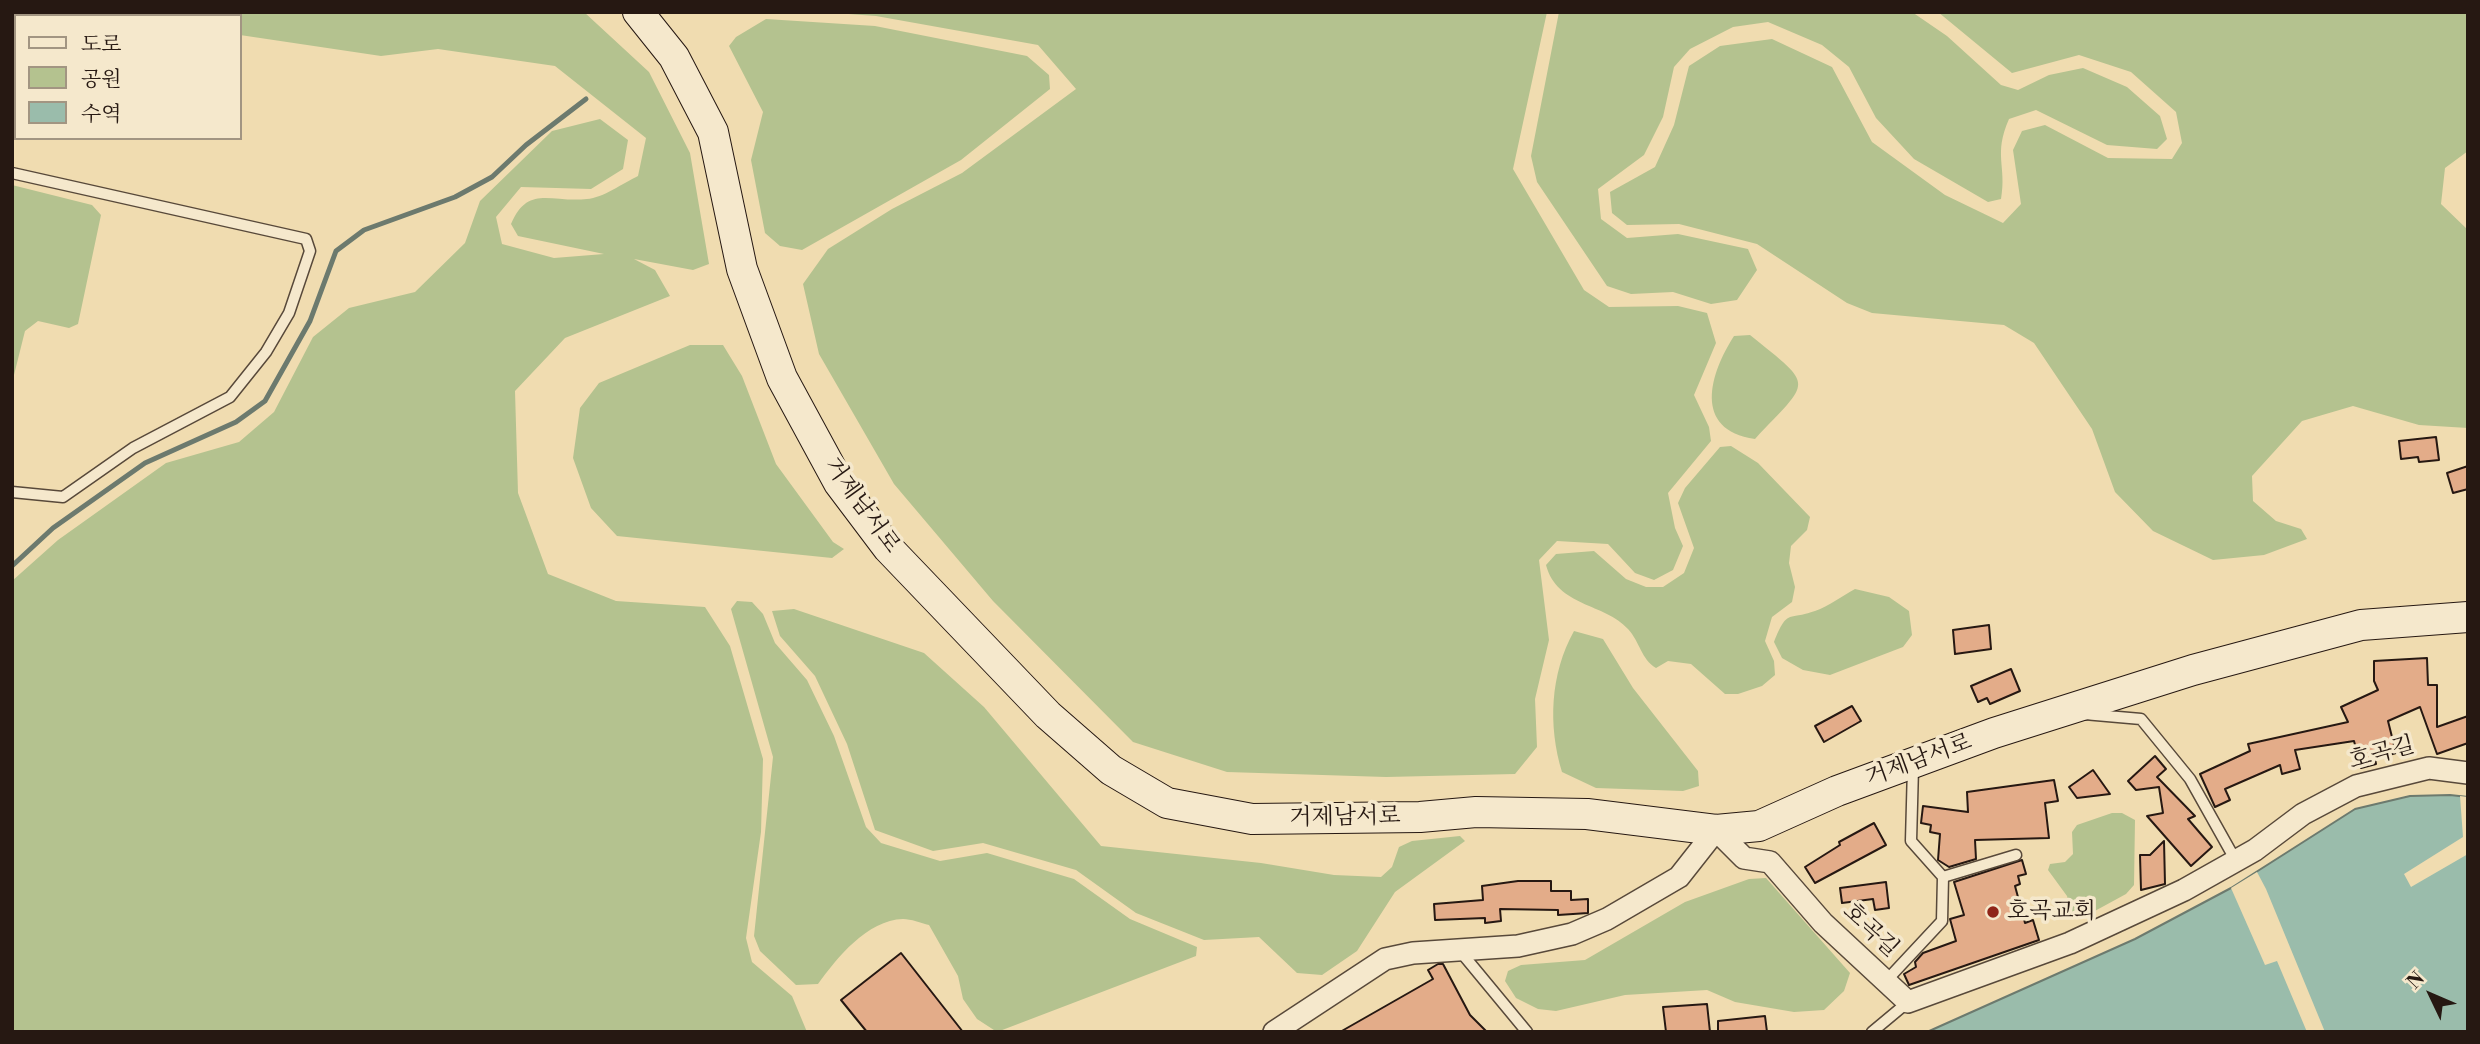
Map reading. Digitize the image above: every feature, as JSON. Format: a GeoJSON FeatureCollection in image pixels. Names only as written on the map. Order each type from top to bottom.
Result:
{"type":"FeatureCollection","features":[{"type":"Feature","properties":{"kind":"main road","name":"거제남서로"},"geometry":{"type":"LineString","coordinates":[[638,12],[674,57],[713,132],[742,269],[782,378],[839,483],[888,548],[1048,715],[1111,770],[1167,803],[1252,819],[1420,817],[1476,812],[1587,814],[1716,830],[1759,826],[1837,791],[1913,763],[2193,670],[2361,625],[2468,617]]}},
{"type":"Feature","properties":{"kind":"street","name":"호곡길"},"geometry":{"type":"LineString","coordinates":[[1716,830],[1744,858],[1770,862],[1823,923],[1908,1002],[2070,943],[2184,890],[2236,861],[2303,814],[2356,786],[2429,768],[2468,773]]}},
{"type":"Feature","properties":{"kind":"street"},"geometry":{"type":"LineString","coordinates":[[1274,1032],[1385,959],[1413,953],[1532,943],[1572,934],[1607,919],[1679,877],[1716,830]]}},
{"type":"Feature","properties":{"kind":"lane"},"geometry":{"type":"LineString","coordinates":[[12,173],[306,239],[310,251],[289,313],[266,352],[230,397],[133,448],[63,497],[12,492]]}},
{"type":"Feature","properties":{"kind":"lane"},"geometry":{"type":"LineString","coordinates":[[2060,712],[2141,719],[2190,779],[2236,861]]}},
{"type":"Feature","properties":{"kind":"lane"},"geometry":{"type":"LineString","coordinates":[[1886,981],[1942,921],[1943,877],[1910,841],[1913,763]]}},
{"type":"Feature","properties":{"kind":"lane"},"geometry":{"type":"LineString","coordinates":[[1943,877],[2016,855]]}},
{"type":"Feature","properties":{"kind":"lane"},"geometry":{"type":"LineString","coordinates":[[1460,951],[1527,1032]]}},
{"type":"Feature","properties":{"kind":"lane"},"geometry":{"type":"LineString","coordinates":[[1872,1032],[1908,1002]]}},
{"type":"Feature","properties":{"kind":"green space"},"geometry":{"type":"Polygon","coordinates":[[[584,12],[649,72],[690,153],[709,264],[693,270],[634,259],[655,270],[670,296],[565,338],[515,391],[518,493],[548,574],[616,601],[705,607],[730,646],[763,759],[761,832],[746,938],[752,962],[792,996],[807,1032],[12,1032],[12,581],[58,540],[166,463],[239,442],[274,412],[313,337],[349,308],[415,292],[465,243],[480,201],[552,131],[600,119],[628,140],[623,169],[591,189],[521,187],[496,217],[502,244],[554,258],[604,254],[518,236],[511,224],[525,204],[533,200],[593,198],[638,176],[646,138],[555,66],[438,49],[381,56],[242,35],[242,14],[22,14],[584,12]]]}},
{"type":"Feature","properties":{"kind":"green space"},"geometry":{"type":"Polygon","coordinates":[[[821,12],[1547,12],[1513,169],[1584,290],[1609,307],[1678,306],[1707,313],[1716,343],[1694,395],[1709,427],[1711,441],[1668,493],[1675,528],[1683,546],[1673,570],[1654,580],[1635,573],[1608,544],[1557,541],[1539,560],[1549,640],[1535,699],[1537,747],[1515,774],[1386,777],[1227,772],[1133,742],[993,601],[894,484],[819,354],[803,284],[828,249],[892,209],[962,173],[1076,89],[1038,45],[876,16],[821,12]]]}},
{"type":"Feature","properties":{"kind":"green space"},"geometry":{"type":"Polygon","coordinates":[[[1559,12],[1912,12],[1947,36],[2001,85],[2018,90],[2049,75],[2083,68],[2127,87],[2160,116],[2167,139],[2157,149],[2107,145],[2036,110],[2009,119],[2001,151],[2001,199],[1988,202],[1914,159],[1876,118],[1849,67],[1822,45],[1768,22],[1733,27],[1690,49],[1674,67],[1663,117],[1644,155],[1598,189],[1601,219],[1627,238],[1678,234],[1748,249],[1757,270],[1737,300],[1711,304],[1673,292],[1631,294],[1607,286],[1537,182],[1531,156],[1559,12]]]}},
{"type":"Feature","properties":{"kind":"green space"},"geometry":{"type":"Polygon","coordinates":[[[1938,12],[2468,12],[2468,151],[2445,168],[2441,204],[2468,230],[2468,428],[2419,425],[2353,406],[2302,421],[2252,476],[2253,501],[2276,521],[2301,529],[2307,539],[2264,555],[2213,560],[2153,531],[2115,492],[2092,429],[2034,343],[2004,325],[1872,313],[1847,303],[1757,244],[1679,224],[1627,225],[1612,213],[1610,192],[1655,167],[1674,125],[1689,66],[1720,46],[1772,39],[1832,67],[1872,142],[1945,195],[2003,223],[2021,204],[2013,150],[2022,131],[2045,125],[2108,158],[2172,159],[2182,143],[2176,112],[2131,72],[2079,55],[2012,73],[1938,12]]]}},
{"type":"Feature","properties":{"kind":"green space"},"geometry":{"type":"Polygon","coordinates":[[[14,16],[14,38],[12,37],[14,16]]]}},
{"type":"Feature","properties":{"kind":"green space"},"geometry":{"type":"Polygon","coordinates":[[[766,19],[875,26],[1027,56],[1049,75],[1050,89],[961,160],[802,250],[780,246],[765,233],[751,160],[763,112],[729,46],[736,37],[766,19]]]}},
{"type":"Feature","properties":{"kind":"green space"},"geometry":{"type":"Polygon","coordinates":[[[12,185],[92,205],[101,215],[78,324],[69,328],[38,321],[25,331],[12,383],[12,185]]]}},
{"type":"Feature","properties":{"kind":"green space"},"geometry":{"type":"Polygon","coordinates":[[[1750,335],[1786,365],[1795,375],[1798,384],[1787,405],[1755,439],[1735,434],[1722,424],[1714,412],[1712,398],[1718,366],[1734,336],[1750,335]]]}},
{"type":"Feature","properties":{"kind":"green space"},"geometry":{"type":"Polygon","coordinates":[[[690,345],[723,345],[742,376],[776,464],[833,542],[844,549],[832,558],[617,536],[591,508],[573,458],[580,408],[599,383],[690,345]]]}},
{"type":"Feature","properties":{"kind":"green space"},"geometry":{"type":"Polygon","coordinates":[[[1731,446],[1758,463],[1810,517],[1807,530],[1791,546],[1789,563],[1795,587],[1792,602],[1772,617],[1765,641],[1774,661],[1775,675],[1762,686],[1738,694],[1725,694],[1691,664],[1668,661],[1656,668],[1647,660],[1628,629],[1607,614],[1560,589],[1546,565],[1556,554],[1594,551],[1626,579],[1646,587],[1663,587],[1684,573],[1694,548],[1678,503],[1685,488],[1720,447],[1731,446]]]}},
{"type":"Feature","properties":{"kind":"green space"},"geometry":{"type":"Polygon","coordinates":[[[1855,589],[1889,597],[1909,611],[1912,635],[1903,647],[1830,675],[1803,670],[1782,658],[1774,642],[1786,620],[1820,609],[1855,589]]]}},
{"type":"Feature","properties":{"kind":"green space"},"geometry":{"type":"Polygon","coordinates":[[[737,601],[752,602],[763,614],[775,643],[807,680],[834,736],[866,827],[881,843],[940,861],[987,853],[1074,879],[1130,919],[1197,947],[1196,956],[997,1032],[977,1019],[963,999],[958,976],[929,925],[913,920],[890,921],[877,926],[854,942],[818,984],[796,985],[760,951],[754,936],[773,757],[731,609],[737,601]]]}},
{"type":"Feature","properties":{"kind":"green space"},"geometry":{"type":"Polygon","coordinates":[[[794,609],[924,653],[984,707],[1101,846],[1261,863],[1334,875],[1381,877],[1392,867],[1399,847],[1412,841],[1460,836],[1465,841],[1395,892],[1357,951],[1322,975],[1297,973],[1259,937],[1204,940],[1136,913],[1076,870],[983,843],[933,851],[875,830],[847,744],[815,676],[780,636],[772,611],[794,609]]]}},
{"type":"Feature","properties":{"kind":"green space"},"geometry":{"type":"Polygon","coordinates":[[[1574,631],[1603,639],[1633,688],[1698,771],[1699,786],[1683,791],[1596,788],[1562,772],[1553,719],[1554,700],[1560,665],[1574,631]]]}},
{"type":"Feature","properties":{"kind":"green space"},"geometry":{"type":"Polygon","coordinates":[[[2112,813],[2122,813],[2135,820],[2134,885],[2126,894],[2082,918],[2073,916],[2067,896],[2048,870],[2050,864],[2065,862],[2073,854],[2072,832],[2077,825],[2112,813]]]}},
{"type":"Feature","properties":{"kind":"green space"},"geometry":{"type":"Polygon","coordinates":[[[1766,878],[1850,973],[1844,991],[1824,1010],[1794,1012],[1735,1002],[1707,990],[1625,995],[1556,1011],[1538,1009],[1516,998],[1505,981],[1508,971],[1521,965],[1585,960],[1685,902],[1749,879],[1766,878]]]}},
{"type":"Feature","properties":{"kind":"water"},"geometry":{"type":"Polygon","coordinates":[[[2410,796],[2468,797],[2468,1032],[1927,1032],[2135,939],[2231,888],[2355,809],[2410,796]]]}},
{"type":"Feature","properties":{"kind":"pier"},"geometry":{"type":"Polygon","coordinates":[[[2460,796],[2468,797],[2468,854],[2411,887],[2404,874],[2463,837],[2460,796]]]}},
{"type":"Feature","properties":{"kind":"pier"},"geometry":{"type":"Polygon","coordinates":[[[2257,872],[2325,1032],[2307,1032],[2277,961],[2265,965],[2231,888],[2257,872]]]}},
{"type":"Feature","properties":{"kind":"building"},"geometry":{"type":"Polygon","coordinates":[[[2436,437],[2439,460],[2419,462],[2418,457],[2401,459],[2399,441],[2436,437]]]}},
{"type":"Feature","properties":{"kind":"building"},"geometry":{"type":"Polygon","coordinates":[[[2468,466],[2468,489],[2453,493],[2447,473],[2468,466]]]}},
{"type":"Feature","properties":{"kind":"building"},"geometry":{"type":"Polygon","coordinates":[[[1989,625],[1991,649],[1955,654],[1953,630],[1989,625]]]}},
{"type":"Feature","properties":{"kind":"building"},"geometry":{"type":"Polygon","coordinates":[[[2427,658],[2428,685],[2437,685],[2437,727],[2468,716],[2468,743],[2437,754],[2420,707],[2388,721],[2396,753],[2375,759],[2376,764],[2361,768],[2354,741],[2295,750],[2300,769],[2282,774],[2280,765],[2225,789],[2230,800],[2215,807],[2200,774],[2250,751],[2248,744],[2348,722],[2341,707],[2378,690],[2374,681],[2374,661],[2427,658]]]}},
{"type":"Feature","properties":{"kind":"building"},"geometry":{"type":"Polygon","coordinates":[[[2011,669],[2020,691],[1990,704],[1987,698],[1978,702],[1971,686],[2011,669]]]}},
{"type":"Feature","properties":{"kind":"building"},"geometry":{"type":"Polygon","coordinates":[[[1852,706],[1861,721],[1824,742],[1815,726],[1852,706]]]}},
{"type":"Feature","properties":{"kind":"building"},"geometry":{"type":"Polygon","coordinates":[[[2155,756],[2166,769],[2157,777],[2195,816],[2188,819],[2212,847],[2191,866],[2147,816],[2163,813],[2159,787],[2136,790],[2128,781],[2155,756]]]}},
{"type":"Feature","properties":{"kind":"building"},"geometry":{"type":"Polygon","coordinates":[[[2093,770],[2110,794],[2077,798],[2069,787],[2093,770]]]}},
{"type":"Feature","properties":{"kind":"building"},"geometry":{"type":"Polygon","coordinates":[[[2054,780],[2058,801],[2045,803],[2049,838],[1975,840],[1976,859],[1949,867],[1938,860],[1940,834],[1930,832],[1931,825],[1921,823],[1923,806],[1968,812],[1967,792],[2054,780]]]}},
{"type":"Feature","properties":{"kind":"building"},"geometry":{"type":"Polygon","coordinates":[[[1874,823],[1886,845],[1815,883],[1805,867],[1840,845],[1839,842],[1874,823]]]}},
{"type":"Feature","properties":{"kind":"building"},"geometry":{"type":"Polygon","coordinates":[[[2164,841],[2165,884],[2141,890],[2140,855],[2150,855],[2164,841]]]}},
{"type":"Feature","properties":{"kind":"building"},"geometry":{"type":"Polygon","coordinates":[[[2022,860],[2026,874],[2018,876],[2020,884],[2015,886],[2025,923],[2033,920],[2039,940],[1909,985],[1904,974],[1916,967],[1915,962],[1923,953],[1956,941],[1950,919],[1964,915],[1954,882],[2022,860]]]}},
{"type":"Feature","properties":{"kind":"building"},"geometry":{"type":"Polygon","coordinates":[[[1518,881],[1551,881],[1551,891],[1571,891],[1571,900],[1588,899],[1588,913],[1558,915],[1558,910],[1500,909],[1501,921],[1485,923],[1485,918],[1435,920],[1434,904],[1483,900],[1482,886],[1518,881]]]}},
{"type":"Feature","properties":{"kind":"building"},"geometry":{"type":"Polygon","coordinates":[[[1886,882],[1889,908],[1875,910],[1873,899],[1842,903],[1840,888],[1886,882]]]}},
{"type":"Feature","properties":{"kind":"building"},"geometry":{"type":"Polygon","coordinates":[[[901,953],[963,1032],[867,1032],[841,1000],[901,953]]]}},
{"type":"Feature","properties":{"kind":"building"},"geometry":{"type":"Polygon","coordinates":[[[1443,964],[1470,1015],[1487,1032],[1340,1032],[1433,979],[1428,970],[1443,964]]]}},
{"type":"Feature","properties":{"kind":"building"},"geometry":{"type":"Polygon","coordinates":[[[1707,1004],[1710,1032],[1666,1032],[1663,1007],[1707,1004]]]}},
{"type":"Feature","properties":{"kind":"building"},"geometry":{"type":"Polygon","coordinates":[[[1765,1016],[1767,1032],[1718,1032],[1718,1021],[1765,1016]]]}},
{"type":"Feature","properties":{"kind":"waterway"},"geometry":{"type":"LineString","coordinates":[[12,566],[53,528],[145,463],[236,422],[265,401],[310,321],[336,251],[364,230],[455,197],[492,177],[526,145],[586,99]]}},
{"type":"Feature","properties":{"kind":"place","name":"호곡교회"},"geometry":{"type":"Point","coordinates":[1993,912]}}]}
